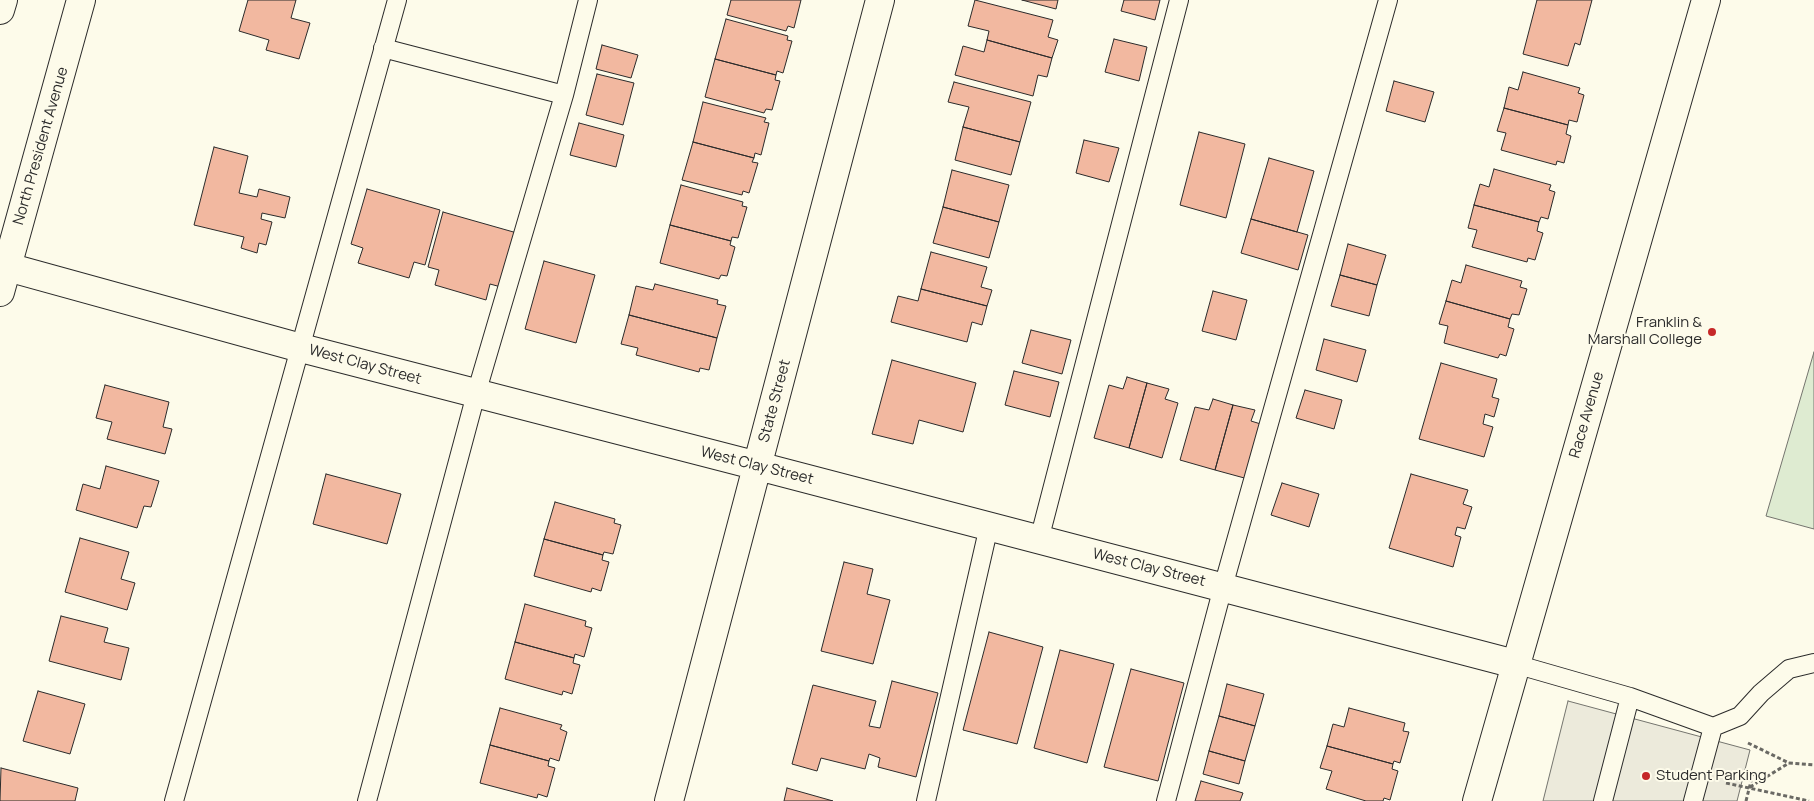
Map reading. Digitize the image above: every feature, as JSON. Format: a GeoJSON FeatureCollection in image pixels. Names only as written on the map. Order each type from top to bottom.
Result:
{"type":"FeatureCollection","features":[{"type":"Feature","properties":{"kind":"street"},"geometry":{"type":"LineString","coordinates":[[0,10],[3,0]]}},
{"type":"Feature","properties":{"kind":"street","name":"North President Avenue"},"geometry":{"type":"LineString","coordinates":[[2,275],[81,0]]}},
{"type":"Feature","properties":{"kind":"street","name":"State Street"},"geometry":{"type":"LineString","coordinates":[[669,801],[880,0]]}},
{"type":"Feature","properties":{"kind":"street","name":"Race Avenue"},"geometry":{"type":"LineString","coordinates":[[1477,801],[1706,0]]}},
{"type":"Feature","properties":{"kind":"street","name":"West Clay Street"},"geometry":{"type":"LineString","coordinates":[[2,275],[300,348],[1515,664]]}},
{"type":"Feature","properties":{"kind":"lane"},"geometry":{"type":"LineString","coordinates":[[174,801],[396,0]]}},
{"type":"Feature","properties":{"kind":"lane"},"geometry":{"type":"LineString","coordinates":[[366,801],[476,394],[564,95],[588,0]]}},
{"type":"Feature","properties":{"kind":"lane"},"geometry":{"type":"LineString","coordinates":[[1039,540],[1179,0]]}},
{"type":"Feature","properties":{"kind":"lane"},"geometry":{"type":"LineString","coordinates":[[1166,801],[1223,588],[1388,0]]}},
{"type":"Feature","properties":{"kind":"lane"},"geometry":{"type":"LineString","coordinates":[[383,48],[564,95]]}},
{"type":"Feature","properties":{"kind":"lane"},"geometry":{"type":"LineString","coordinates":[[926,801],[989,526]]}},
{"type":"Feature","properties":{"kind":"lane"},"geometry":{"type":"LineString","coordinates":[[1515,664],[1630,697],[1713,727],[1740,716],[1761,692],[1789,669],[1814,663]]}},
{"type":"Feature","properties":{"kind":"lane"},"geometry":{"type":"LineString","coordinates":[[1603,801],[1630,697]]}},
{"type":"Feature","properties":{"kind":"lane"},"geometry":{"type":"LineString","coordinates":[[1693,801],[1713,727]]}},
{"type":"Feature","properties":{"kind":"path"},"geometry":{"type":"LineString","coordinates":[[1713,727],[1789,763],[1814,766]]}},
{"type":"Feature","properties":{"kind":"path"},"geometry":{"type":"LineString","coordinates":[[1749,788],[1789,763]]}},
{"type":"Feature","properties":{"kind":"path"},"geometry":{"type":"LineString","coordinates":[[1746,801],[1752,773]]}},
{"type":"Feature","properties":{"kind":"path"},"geometry":{"type":"LineString","coordinates":[[1749,788],[1809,801]]}},
{"type":"Feature","properties":{"kind":"green space"},"geometry":{"type":"Polygon","coordinates":[[[1814,352],[1814,529],[1766,516],[1814,352]]]}},
{"type":"Feature","properties":{"kind":"shaded area","name":"Student Parking"},"geometry":{"type":"Polygon","coordinates":[[[1568,701],[1750,750],[1737,801],[1543,801],[1568,701]]]}},
{"type":"Feature","properties":{"kind":"building"},"geometry":{"type":"Polygon","coordinates":[[[248,0],[296,0],[291,18],[310,23],[299,59],[266,50],[269,40],[239,31],[248,0]]]}},
{"type":"Feature","properties":{"kind":"building"},"geometry":{"type":"Polygon","coordinates":[[[731,0],[801,0],[794,28],[788,26],[786,31],[727,15],[731,0]]]}},
{"type":"Feature","properties":{"kind":"building"},"geometry":{"type":"Polygon","coordinates":[[[975,0],[1053,20],[1048,37],[1058,40],[1052,58],[987,40],[989,31],[968,26],[975,0]]]}},
{"type":"Feature","properties":{"kind":"building"},"geometry":{"type":"Polygon","coordinates":[[[1022,0],[1058,0],[1056,9],[1022,0]]]}},
{"type":"Feature","properties":{"kind":"building"},"geometry":{"type":"Polygon","coordinates":[[[1124,0],[1160,0],[1155,20],[1121,11],[1124,0]]]}},
{"type":"Feature","properties":{"kind":"building"},"geometry":{"type":"Polygon","coordinates":[[[1537,0],[1592,0],[1580,45],[1575,43],[1568,66],[1523,54],[1537,0]]]}},
{"type":"Feature","properties":{"kind":"building"},"geometry":{"type":"Polygon","coordinates":[[[726,19],[788,36],[787,40],[792,41],[783,73],[777,71],[776,75],[715,59],[726,19]]]}},
{"type":"Feature","properties":{"kind":"building"},"geometry":{"type":"Polygon","coordinates":[[[1114,39],[1147,47],[1139,81],[1105,72],[1114,39]]]}},
{"type":"Feature","properties":{"kind":"building"},"geometry":{"type":"Polygon","coordinates":[[[987,40],[1052,58],[1047,77],[1038,75],[1033,96],[955,75],[963,46],[984,52],[987,40]]]}},
{"type":"Feature","properties":{"kind":"building"},"geometry":{"type":"Polygon","coordinates":[[[602,45],[638,55],[631,78],[596,69],[602,45]]]}},
{"type":"Feature","properties":{"kind":"building"},"geometry":{"type":"Polygon","coordinates":[[[715,59],[776,75],[775,80],[780,81],[772,110],[766,109],[764,113],[705,97],[715,59]]]}},
{"type":"Feature","properties":{"kind":"building"},"geometry":{"type":"Polygon","coordinates":[[[1523,72],[1580,88],[1578,93],[1584,95],[1577,122],[1569,120],[1568,125],[1504,108],[1509,87],[1518,90],[1523,72]]]}},
{"type":"Feature","properties":{"kind":"building"},"geometry":{"type":"Polygon","coordinates":[[[597,74],[634,83],[623,125],[586,115],[597,74]]]}},
{"type":"Feature","properties":{"kind":"building"},"geometry":{"type":"Polygon","coordinates":[[[1394,81],[1434,92],[1425,122],[1386,111],[1394,81]]]}},
{"type":"Feature","properties":{"kind":"building"},"geometry":{"type":"Polygon","coordinates":[[[954,82],[1031,102],[1020,142],[963,127],[969,107],[948,102],[954,82]]]}},
{"type":"Feature","properties":{"kind":"building"},"geometry":{"type":"Polygon","coordinates":[[[703,102],[766,118],[764,122],[769,123],[761,155],[755,153],[754,158],[693,142],[703,102]]]}},
{"type":"Feature","properties":{"kind":"building"},"geometry":{"type":"Polygon","coordinates":[[[1504,108],[1568,125],[1566,134],[1571,136],[1564,163],[1557,161],[1556,165],[1501,150],[1506,133],[1497,131],[1504,108]]]}},
{"type":"Feature","properties":{"kind":"building"},"geometry":{"type":"Polygon","coordinates":[[[579,123],[624,135],[616,167],[570,155],[579,123]]]}},
{"type":"Feature","properties":{"kind":"building"},"geometry":{"type":"Polygon","coordinates":[[[963,127],[1020,142],[1011,175],[955,160],[963,127]]]}},
{"type":"Feature","properties":{"kind":"building"},"geometry":{"type":"Polygon","coordinates":[[[1199,132],[1245,144],[1226,218],[1180,205],[1199,132]]]}},
{"type":"Feature","properties":{"kind":"building"},"geometry":{"type":"Polygon","coordinates":[[[1084,140],[1119,148],[1109,182],[1076,173],[1084,140]]]}},
{"type":"Feature","properties":{"kind":"building"},"geometry":{"type":"Polygon","coordinates":[[[693,142],[754,158],[752,162],[758,163],[749,193],[743,191],[742,195],[682,180],[693,142]]]}},
{"type":"Feature","properties":{"kind":"building"},"geometry":{"type":"Polygon","coordinates":[[[214,147],[248,156],[239,193],[257,197],[259,189],[290,197],[285,218],[262,213],[261,219],[272,222],[266,245],[259,243],[257,253],[241,248],[244,237],[194,225],[214,147]]]}},
{"type":"Feature","properties":{"kind":"building"},"geometry":{"type":"Polygon","coordinates":[[[1269,158],[1314,171],[1297,232],[1251,219],[1269,158]]]}},
{"type":"Feature","properties":{"kind":"building"},"geometry":{"type":"Polygon","coordinates":[[[1494,169],[1551,185],[1549,190],[1555,192],[1548,219],[1541,217],[1539,222],[1474,205],[1480,184],[1489,187],[1494,169]]]}},
{"type":"Feature","properties":{"kind":"building"},"geometry":{"type":"Polygon","coordinates":[[[952,170],[1009,185],[999,222],[943,207],[952,170]]]}},
{"type":"Feature","properties":{"kind":"building"},"geometry":{"type":"Polygon","coordinates":[[[681,185],[743,202],[742,206],[747,207],[738,238],[732,237],[731,241],[670,225],[681,185]]]}},
{"type":"Feature","properties":{"kind":"building"},"geometry":{"type":"Polygon","coordinates":[[[367,189],[440,210],[425,265],[414,262],[409,278],[358,263],[363,248],[351,244],[367,189]]]}},
{"type":"Feature","properties":{"kind":"building"},"geometry":{"type":"Polygon","coordinates":[[[1474,205],[1539,222],[1537,231],[1543,233],[1535,260],[1528,258],[1527,262],[1472,247],[1477,230],[1468,228],[1474,205]]]}},
{"type":"Feature","properties":{"kind":"building"},"geometry":{"type":"Polygon","coordinates":[[[943,207],[999,222],[989,258],[933,243],[943,207]]]}},
{"type":"Feature","properties":{"kind":"building"},"geometry":{"type":"Polygon","coordinates":[[[443,212],[517,233],[501,287],[490,284],[486,300],[435,285],[439,270],[428,267],[443,212]]]}},
{"type":"Feature","properties":{"kind":"building"},"geometry":{"type":"Polygon","coordinates":[[[1251,219],[1308,235],[1298,270],[1241,253],[1251,219]]]}},
{"type":"Feature","properties":{"kind":"building"},"geometry":{"type":"Polygon","coordinates":[[[670,225],[731,241],[730,245],[735,247],[727,276],[721,275],[719,279],[660,263],[670,225]]]}},
{"type":"Feature","properties":{"kind":"building"},"geometry":{"type":"Polygon","coordinates":[[[1348,244],[1386,255],[1377,285],[1340,275],[1348,244]]]}},
{"type":"Feature","properties":{"kind":"building"},"geometry":{"type":"Polygon","coordinates":[[[931,252],[987,267],[981,287],[992,290],[987,306],[921,289],[931,252]]]}},
{"type":"Feature","properties":{"kind":"building"},"geometry":{"type":"Polygon","coordinates":[[[544,261],[595,275],[576,343],[525,329],[544,261]]]}},
{"type":"Feature","properties":{"kind":"building"},"geometry":{"type":"Polygon","coordinates":[[[1466,265],[1522,281],[1520,287],[1527,289],[1519,315],[1512,314],[1510,319],[1446,301],[1452,280],[1461,283],[1466,265]]]}},
{"type":"Feature","properties":{"kind":"building"},"geometry":{"type":"Polygon","coordinates":[[[1340,275],[1377,285],[1369,316],[1331,306],[1340,275]]]}},
{"type":"Feature","properties":{"kind":"building"},"geometry":{"type":"Polygon","coordinates":[[[655,284],[718,300],[717,304],[726,306],[717,338],[629,315],[636,286],[653,290],[655,284]]]}},
{"type":"Feature","properties":{"kind":"building"},"geometry":{"type":"Polygon","coordinates":[[[921,289],[987,306],[982,325],[972,322],[967,342],[891,322],[898,296],[918,301],[921,289]]]}},
{"type":"Feature","properties":{"kind":"building"},"geometry":{"type":"Polygon","coordinates":[[[1213,291],[1247,300],[1236,340],[1202,331],[1213,291]]]}},
{"type":"Feature","properties":{"kind":"building"},"geometry":{"type":"Polygon","coordinates":[[[1446,301],[1510,319],[1508,327],[1514,329],[1506,356],[1500,354],[1498,358],[1444,343],[1448,326],[1439,324],[1446,301]]]}},
{"type":"Feature","properties":{"kind":"building"},"geometry":{"type":"Polygon","coordinates":[[[629,315],[717,338],[709,370],[700,368],[699,372],[636,355],[638,348],[621,344],[629,315]]]}},
{"type":"Feature","properties":{"kind":"building"},"geometry":{"type":"Polygon","coordinates":[[[1031,330],[1071,340],[1062,374],[1022,363],[1031,330]]]}},
{"type":"Feature","properties":{"kind":"building"},"geometry":{"type":"Polygon","coordinates":[[[1324,339],[1366,350],[1357,382],[1316,370],[1324,339]]]}},
{"type":"Feature","properties":{"kind":"building"},"geometry":{"type":"Polygon","coordinates":[[[892,360],[976,383],[963,432],[919,420],[913,444],[872,434],[892,360]]]}},
{"type":"Feature","properties":{"kind":"building"},"geometry":{"type":"Polygon","coordinates":[[[1441,363],[1497,379],[1492,397],[1499,399],[1494,417],[1485,414],[1483,424],[1493,427],[1484,457],[1419,439],[1441,363]]]}},
{"type":"Feature","properties":{"kind":"building"},"geometry":{"type":"Polygon","coordinates":[[[1014,371],[1059,382],[1050,417],[1005,405],[1014,371]]]}},
{"type":"Feature","properties":{"kind":"building"},"geometry":{"type":"Polygon","coordinates":[[[1127,377],[1147,383],[1129,448],[1094,438],[1109,385],[1123,389],[1127,377]]]}},
{"type":"Feature","properties":{"kind":"building"},"geometry":{"type":"Polygon","coordinates":[[[1147,383],[1169,389],[1165,399],[1178,403],[1162,458],[1129,448],[1147,383]]]}},
{"type":"Feature","properties":{"kind":"building"},"geometry":{"type":"Polygon","coordinates":[[[105,385],[169,402],[163,427],[172,429],[165,454],[107,439],[112,422],[96,418],[105,385]]]}},
{"type":"Feature","properties":{"kind":"building"},"geometry":{"type":"Polygon","coordinates":[[[1305,390],[1342,400],[1334,429],[1296,418],[1305,390]]]}},
{"type":"Feature","properties":{"kind":"building"},"geometry":{"type":"Polygon","coordinates":[[[1213,399],[1233,405],[1215,470],[1180,460],[1195,407],[1209,410],[1213,399]]]}},
{"type":"Feature","properties":{"kind":"building"},"geometry":{"type":"Polygon","coordinates":[[[1233,405],[1255,410],[1251,421],[1264,425],[1248,479],[1215,470],[1233,405]]]}},
{"type":"Feature","properties":{"kind":"building"},"geometry":{"type":"Polygon","coordinates":[[[106,466],[159,481],[151,507],[144,506],[137,528],[76,510],[83,484],[100,489],[106,466]]]}},
{"type":"Feature","properties":{"kind":"building"},"geometry":{"type":"Polygon","coordinates":[[[326,474],[401,494],[387,544],[313,524],[326,474]]]}},
{"type":"Feature","properties":{"kind":"building"},"geometry":{"type":"Polygon","coordinates":[[[1411,474],[1468,490],[1463,504],[1472,507],[1465,529],[1457,527],[1455,535],[1461,537],[1453,567],[1389,548],[1411,474]]]}},
{"type":"Feature","properties":{"kind":"building"},"geometry":{"type":"Polygon","coordinates":[[[1282,483],[1319,494],[1309,527],[1271,515],[1282,483]]]}},
{"type":"Feature","properties":{"kind":"building"},"geometry":{"type":"Polygon","coordinates":[[[555,502],[615,519],[614,523],[621,525],[613,554],[604,552],[603,555],[544,539],[555,502]]]}},
{"type":"Feature","properties":{"kind":"building"},"geometry":{"type":"Polygon","coordinates":[[[80,538],[129,552],[121,579],[135,583],[127,610],[65,592],[80,538]]]}},
{"type":"Feature","properties":{"kind":"building"},"geometry":{"type":"Polygon","coordinates":[[[544,539],[603,555],[602,560],[609,562],[601,591],[592,588],[591,592],[534,576],[544,539]]]}},
{"type":"Feature","properties":{"kind":"building"},"geometry":{"type":"Polygon","coordinates":[[[844,562],[873,569],[867,594],[890,600],[873,664],[821,651],[844,562]]]}},
{"type":"Feature","properties":{"kind":"building"},"geometry":{"type":"Polygon","coordinates":[[[525,604],[586,621],[585,626],[592,628],[584,657],[575,654],[574,658],[515,642],[525,604]]]}},
{"type":"Feature","properties":{"kind":"building"},"geometry":{"type":"Polygon","coordinates":[[[61,616],[108,628],[104,642],[129,648],[121,680],[49,661],[61,616]]]}},
{"type":"Feature","properties":{"kind":"building"},"geometry":{"type":"Polygon","coordinates":[[[989,632],[1043,647],[1017,744],[963,730],[989,632]]]}},
{"type":"Feature","properties":{"kind":"building"},"geometry":{"type":"Polygon","coordinates":[[[515,642],[574,658],[573,663],[580,665],[572,694],[563,691],[562,695],[505,679],[515,642]]]}},
{"type":"Feature","properties":{"kind":"building"},"geometry":{"type":"Polygon","coordinates":[[[1060,650],[1114,664],[1087,763],[1034,748],[1060,650]]]}},
{"type":"Feature","properties":{"kind":"building"},"geometry":{"type":"Polygon","coordinates":[[[1131,669],[1184,683],[1158,781],[1104,767],[1131,669]]]}},
{"type":"Feature","properties":{"kind":"building"},"geometry":{"type":"Polygon","coordinates":[[[892,681],[938,693],[916,777],[878,767],[880,758],[869,754],[865,769],[821,758],[817,771],[792,764],[813,685],[876,701],[869,726],[880,728],[892,681]]]}},
{"type":"Feature","properties":{"kind":"building"},"geometry":{"type":"Polygon","coordinates":[[[1227,684],[1264,694],[1255,726],[1219,716],[1227,684]]]}},
{"type":"Feature","properties":{"kind":"building"},"geometry":{"type":"Polygon","coordinates":[[[38,691],[85,704],[70,754],[23,741],[38,691]]]}},
{"type":"Feature","properties":{"kind":"building"},"geometry":{"type":"Polygon","coordinates":[[[500,708],[562,725],[560,729],[567,732],[559,761],[550,758],[549,761],[490,745],[500,708]]]}},
{"type":"Feature","properties":{"kind":"building"},"geometry":{"type":"Polygon","coordinates":[[[1349,708],[1405,723],[1403,731],[1409,732],[1400,763],[1394,761],[1393,764],[1327,746],[1333,724],[1344,727],[1349,708]]]}},
{"type":"Feature","properties":{"kind":"building"},"geometry":{"type":"Polygon","coordinates":[[[1219,716],[1255,726],[1245,761],[1209,751],[1219,716]]]}},
{"type":"Feature","properties":{"kind":"building"},"geometry":{"type":"Polygon","coordinates":[[[490,745],[549,761],[548,766],[555,768],[547,797],[538,794],[537,798],[480,783],[490,745]]]}},
{"type":"Feature","properties":{"kind":"building"},"geometry":{"type":"Polygon","coordinates":[[[1327,746],[1393,764],[1392,769],[1398,771],[1390,800],[1384,798],[1383,801],[1366,801],[1326,789],[1332,771],[1320,768],[1327,746]]]}},
{"type":"Feature","properties":{"kind":"building"},"geometry":{"type":"Polygon","coordinates":[[[1209,751],[1245,761],[1239,784],[1203,774],[1209,751]]]}},
{"type":"Feature","properties":{"kind":"building"},"geometry":{"type":"Polygon","coordinates":[[[1,768],[78,788],[75,801],[0,801],[1,768]]]}},
{"type":"Feature","properties":{"kind":"building"},"geometry":{"type":"Polygon","coordinates":[[[1201,781],[1243,793],[1240,801],[1195,801],[1201,781]]]}},
{"type":"Feature","properties":{"kind":"building"},"geometry":{"type":"Polygon","coordinates":[[[787,788],[833,801],[784,801],[787,788]]]}},
{"type":"Feature","properties":{"kind":"place","name":"Franklin & Marshall College"},"geometry":{"type":"Point","coordinates":[1712,332]}},
{"type":"Feature","properties":{"kind":"place","name":"Student Parking"},"geometry":{"type":"Point","coordinates":[1646,776]}}]}
